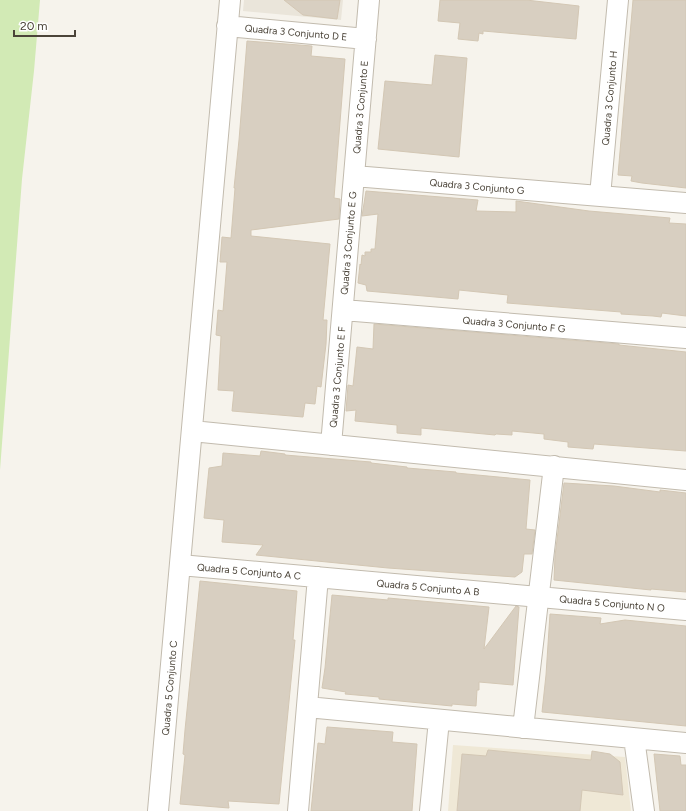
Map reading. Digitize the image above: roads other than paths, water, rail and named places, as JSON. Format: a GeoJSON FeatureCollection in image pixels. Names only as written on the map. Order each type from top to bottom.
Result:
{"type":"FeatureCollection","features":[{"type":"Feature","properties":{"kind":"street","name":"Quadra 5 Conjunto C"},"geometry":{"type":"LineString","coordinates":[[158,811],[230,0]]}},
{"type":"Feature","properties":{"kind":"street","name":"Quadra 3 Conjunto E"},"geometry":{"type":"LineString","coordinates":[[354,176],[369,0]]}},
{"type":"Feature","properties":{"kind":"street","name":"Quadra 3 Conjunto H"},"geometry":{"type":"LineString","coordinates":[[600,196],[618,0]]}},
{"type":"Feature","properties":{"kind":"street","name":"Quadra 3 Conjunto D E"},"geometry":{"type":"LineString","coordinates":[[227,26],[366,39]]}},
{"type":"Feature","properties":{"kind":"street","name":"Quadra 3 Conjunto G"},"geometry":{"type":"LineString","coordinates":[[354,176],[686,203]]}},
{"type":"Feature","properties":{"kind":"street","name":"Quadra 3 Conjunto E G"},"geometry":{"type":"LineString","coordinates":[[343,310],[354,176]]}},
{"type":"Feature","properties":{"kind":"street","name":"Quadra 3 Conjunto F G"},"geometry":{"type":"LineString","coordinates":[[343,310],[686,338]]}},
{"type":"Feature","properties":{"kind":"street","name":"Quadra 3 Conjunto E F"},"geometry":{"type":"LineString","coordinates":[[331,445],[343,310]]}},
{"type":"Feature","properties":{"kind":"street"},"geometry":{"type":"LineString","coordinates":[[192,431],[686,480]]}},
{"type":"Feature","properties":{"kind":"street"},"geometry":{"type":"LineString","coordinates":[[523,728],[554,466]]}},
{"type":"Feature","properties":{"kind":"street","name":"Quadra 5 Conjunto A C"},"geometry":{"type":"LineString","coordinates":[[180,565],[318,578]]}},
{"type":"Feature","properties":{"kind":"street"},"geometry":{"type":"LineString","coordinates":[[298,811],[318,578]]}},
{"type":"Feature","properties":{"kind":"street","name":"Quadra 5 Conjunto A B"},"geometry":{"type":"LineString","coordinates":[[318,578],[538,597]]}},
{"type":"Feature","properties":{"kind":"street","name":"Quadra 5 Conjunto N O"},"geometry":{"type":"LineString","coordinates":[[538,597],[686,610]]}},
{"type":"Feature","properties":{"kind":"street"},"geometry":{"type":"LineString","coordinates":[[307,708],[686,743]]}},
{"type":"Feature","properties":{"kind":"street"},"geometry":{"type":"LineString","coordinates":[[430,811],[439,720]]}},
{"type":"Feature","properties":{"kind":"street"},"geometry":{"type":"LineString","coordinates":[[634,738],[644,811]]}}]}
